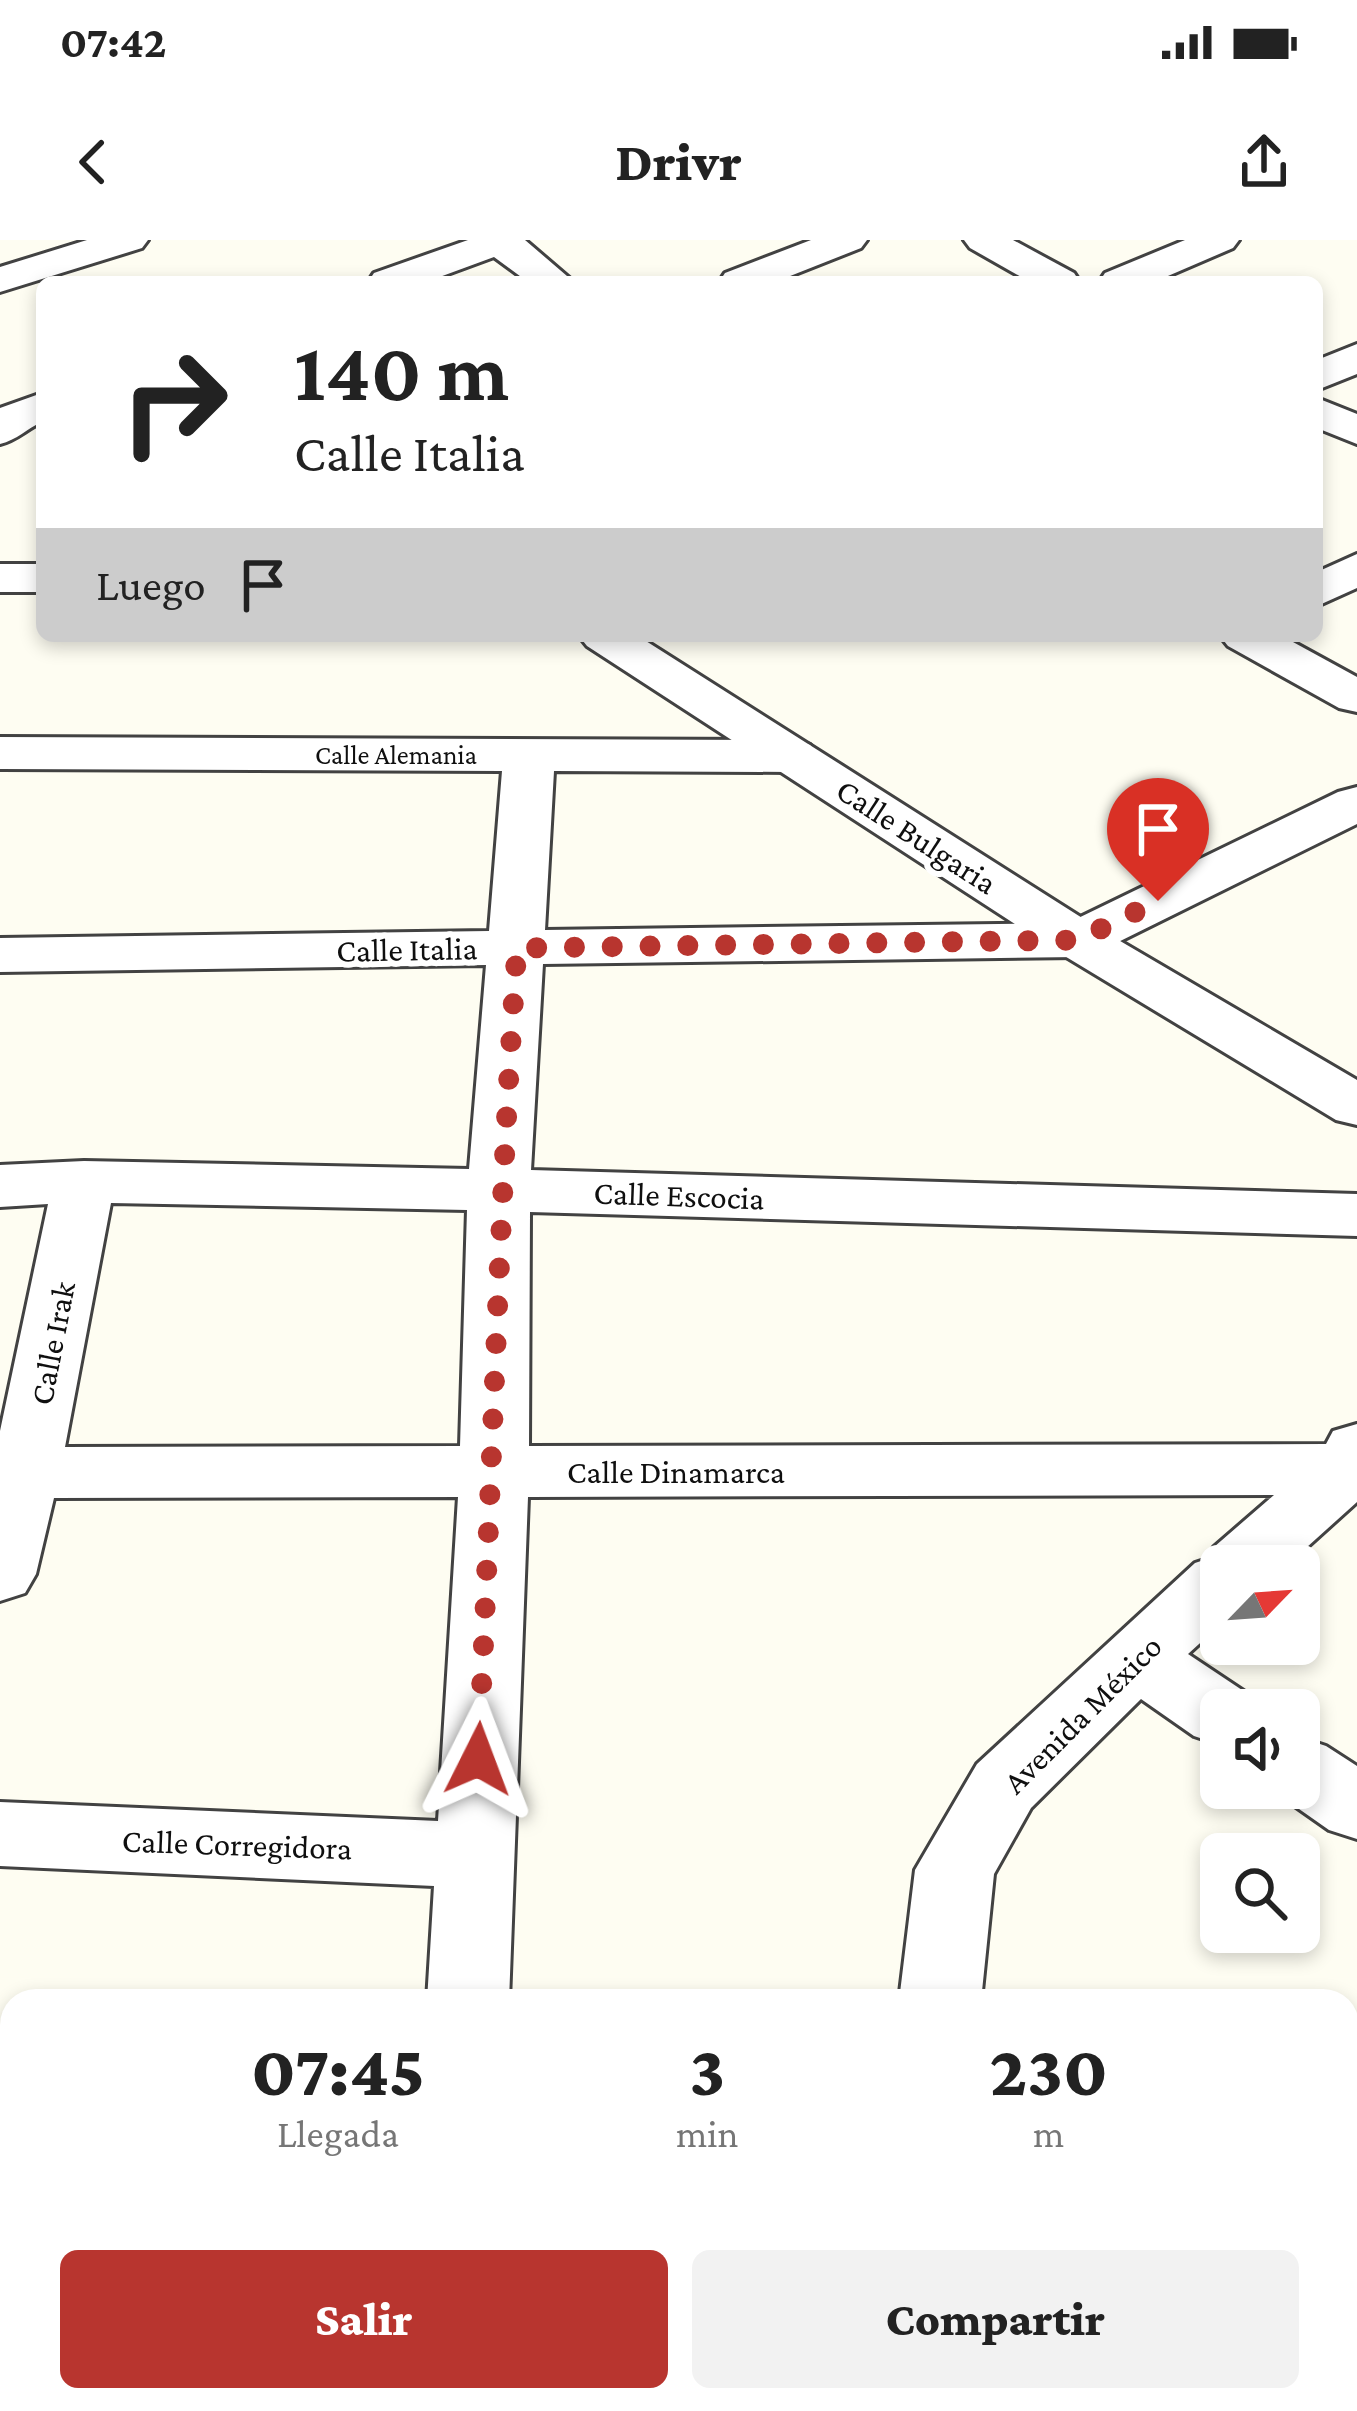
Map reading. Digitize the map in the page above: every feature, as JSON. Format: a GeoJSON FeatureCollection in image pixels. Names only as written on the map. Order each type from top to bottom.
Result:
{"type":"FeatureCollection","features":[{"type":"Feature","properties":{"kind":"street"},"geometry":{"type":"LineString","coordinates":[[0,280],[128,240]]}},
{"type":"Feature","properties":{"kind":"street"},"geometry":{"type":"LineString","coordinates":[[754,276],[847,240]]}},
{"type":"Feature","properties":{"kind":"street"},"geometry":{"type":"LineString","coordinates":[[984,240],[1049,276]]}},
{"type":"Feature","properties":{"kind":"street"},"geometry":{"type":"LineString","coordinates":[[1132,276],[1219,240]]}},
{"type":"Feature","properties":{"kind":"street"},"geometry":{"type":"LineString","coordinates":[[404,276],[500,241],[546,276]]}},
{"type":"Feature","properties":{"kind":"street"},"geometry":{"type":"LineString","coordinates":[[1323,373],[1357,357]]}},
{"type":"Feature","properties":{"kind":"street"},"geometry":{"type":"LineString","coordinates":[[1323,414],[1357,431]]}},
{"type":"Feature","properties":{"kind":"street"},"geometry":{"type":"LineString","coordinates":[[1323,588],[1357,568]]}},
{"type":"Feature","properties":{"kind":"street"},"geometry":{"type":"LineString","coordinates":[[0,578],[36,578]]}},
{"type":"Feature","properties":{"kind":"street","name":"Calle Bulgaria"},"geometry":{"type":"LineString","coordinates":[[613,642],[1078,940],[1357,1106]]}},
{"type":"Feature","properties":{"kind":"street"},"geometry":{"type":"LineString","coordinates":[[1256,642],[1357,697]]}},
{"type":"Feature","properties":{"kind":"street","name":"Calle Alemania"},"geometry":{"type":"LineString","coordinates":[[0,753],[792,756]]}},
{"type":"Feature","properties":{"kind":"street"},"geometry":{"type":"LineString","coordinates":[[468,1989],[494,1472],[500,1190],[529,755]]}},
{"type":"Feature","properties":{"kind":"street","name":"Calle Italia"},"geometry":{"type":"LineString","coordinates":[[0,955],[1078,940],[1357,803]]}},
{"type":"Feature","properties":{"kind":"street","name":"Calle Escocia"},"geometry":{"type":"LineString","coordinates":[[0,1186],[84,1182],[500,1190],[1357,1215]]}},
{"type":"Feature","properties":{"kind":"street","name":"Calle Irak"},"geometry":{"type":"LineString","coordinates":[[0,1574],[13,1473],[84,1182]]}},
{"type":"Feature","properties":{"kind":"street"},"geometry":{"type":"LineString","coordinates":[[1263,1545],[1355,1462]]}},
{"type":"Feature","properties":{"kind":"street","name":"Calle Dinamarca"},"geometry":{"type":"LineString","coordinates":[[13,1473],[1355,1462]]}},
{"type":"Feature","properties":{"kind":"street","name":"Avenida México"},"geometry":{"type":"LineString","coordinates":[[941,1989],[955,1870],[1004,1786],[1200,1601]]}},
{"type":"Feature","properties":{"kind":"street"},"geometry":{"type":"LineString","coordinates":[[1136,1657],[1200,1701]]}},
{"type":"Feature","properties":{"kind":"street"},"geometry":{"type":"LineString","coordinates":[[1320,1782],[1357,1807]]}},
{"type":"Feature","properties":{"kind":"street","name":"Calle Corregidora"},"geometry":{"type":"LineString","coordinates":[[0,1834],[473,1855]]}},
{"type":"Feature","properties":{"kind":"route"},"geometry":{"type":"LineString","coordinates":[[478,1759],[494,1472],[500,1190],[517,948],[1078,940],[1158,901]]}}]}
